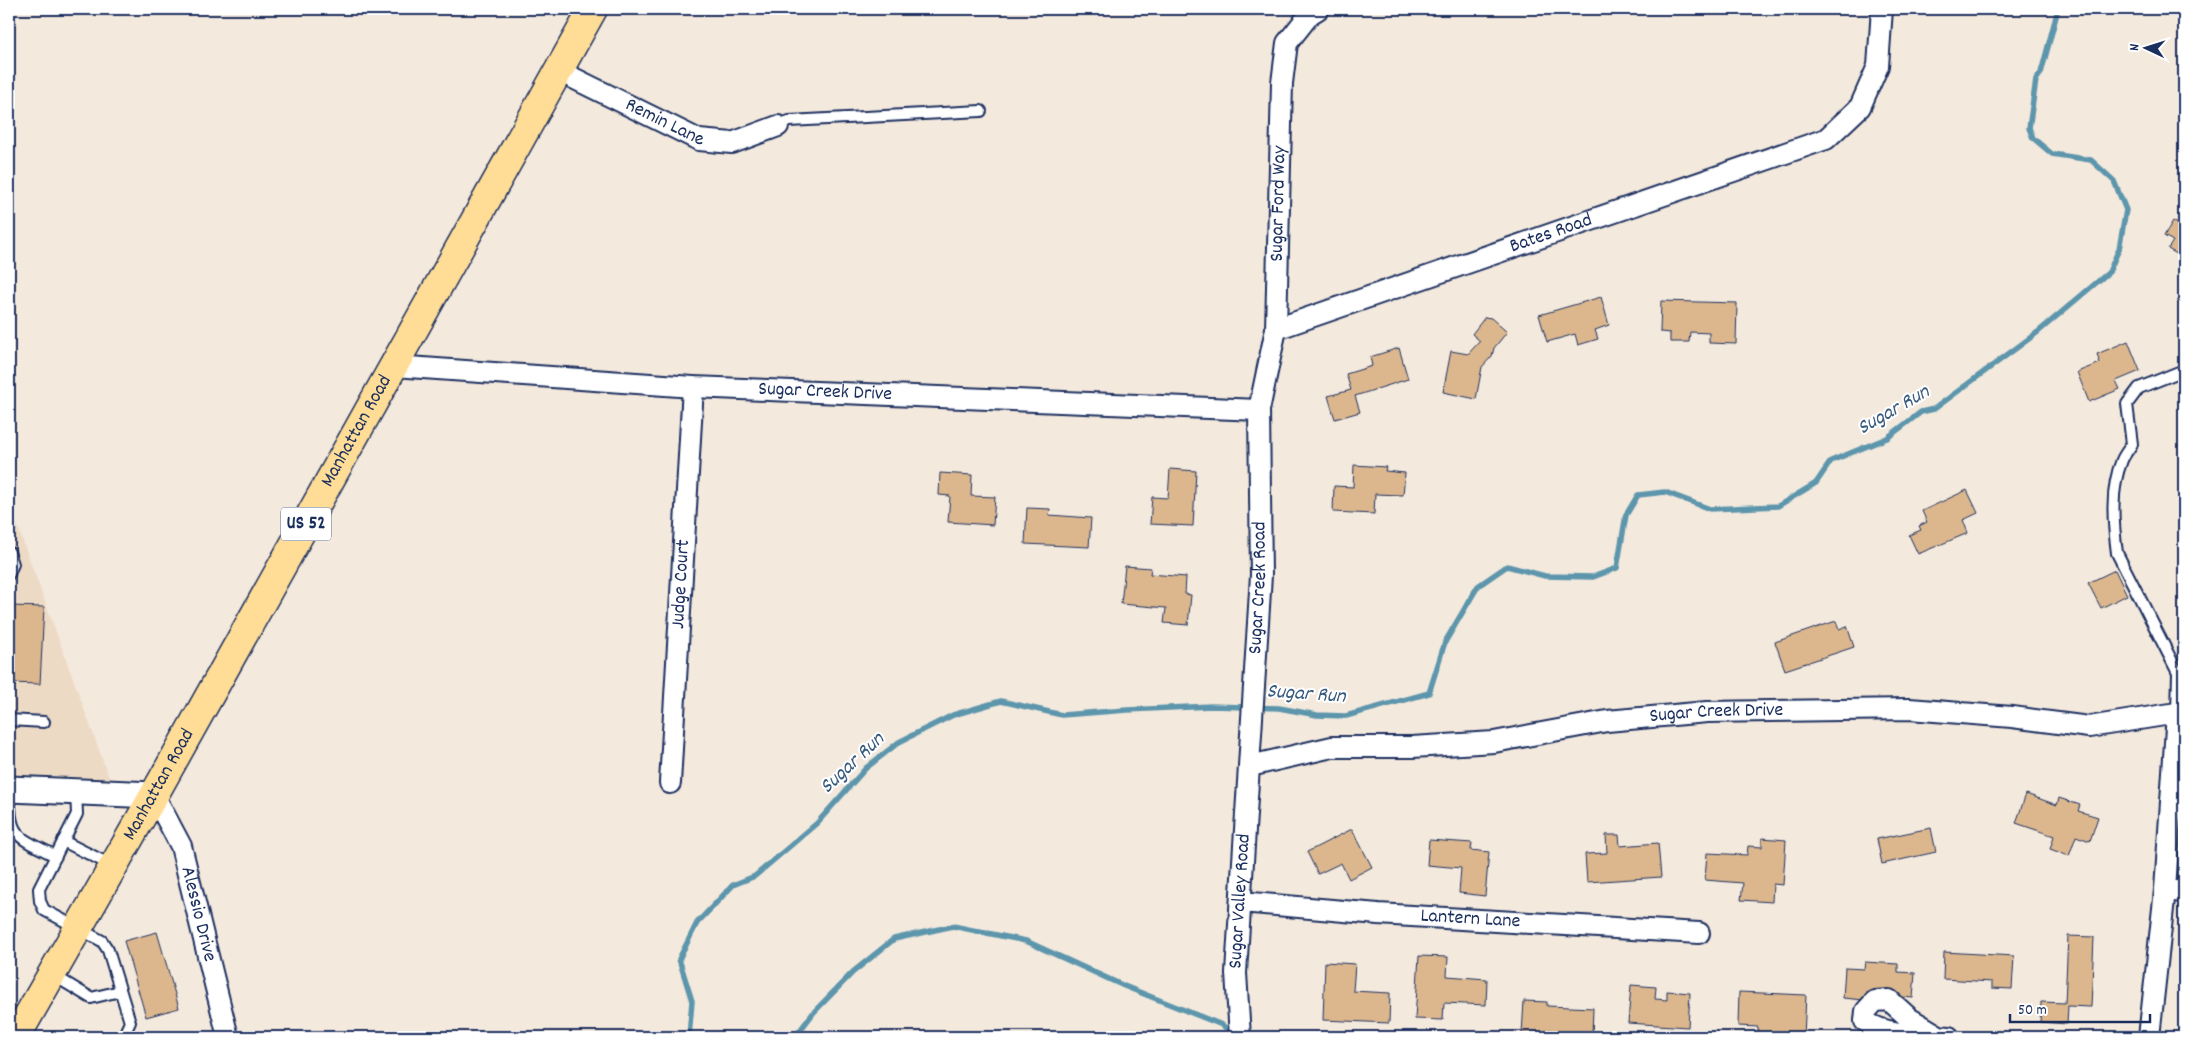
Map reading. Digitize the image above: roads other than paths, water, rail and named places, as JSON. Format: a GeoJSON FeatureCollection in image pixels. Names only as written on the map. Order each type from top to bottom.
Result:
{"type":"FeatureCollection","features":[{"type":"Feature","properties":{"kind":"main road","name":"Manhattan Road"},"geometry":{"type":"LineString","coordinates":[[19,1033],[154,795],[592,9]]}},
{"type":"Feature","properties":{"kind":"street","name":"Sugar Ford Way"},"geometry":{"type":"LineString","coordinates":[[1259,410],[1276,329],[1284,67],[1287,43],[1310,14],[1318,9]]}},
{"type":"Feature","properties":{"kind":"street","name":"Bates Road"},"geometry":{"type":"LineString","coordinates":[[1276,329],[1826,140],[1860,107],[1878,66],[1882,9]]}},
{"type":"Feature","properties":{"kind":"street","name":"Remin Lane"},"geometry":{"type":"LineString","coordinates":[[557,70],[699,140],[732,143],[778,126]]}},
{"type":"Feature","properties":{"kind":"street","name":"Sugar Creek Drive"},"geometry":{"type":"LineString","coordinates":[[394,366],[693,387],[1259,410]]}},
{"type":"Feature","properties":{"kind":"street","name":"Judge Court"},"geometry":{"type":"LineString","coordinates":[[670,783],[693,387]]}},
{"type":"Feature","properties":{"kind":"street","name":"Sugar Creek Road"},"geometry":{"type":"LineString","coordinates":[[1250,766],[1261,575],[1259,410]]}},
{"type":"Feature","properties":{"kind":"street","name":"Sugar Creek Drive"},"geometry":{"type":"LineString","coordinates":[[1250,766],[1332,747],[1412,747],[1494,742],[1607,721],[1707,712],[1909,708],[2012,717],[2089,727],[2181,712]]}},
{"type":"Feature","properties":{"kind":"street"},"geometry":{"type":"LineString","coordinates":[[2149,1037],[2175,891],[2181,712]]}},
{"type":"Feature","properties":{"kind":"street","name":"Sugar Valley Road"},"geometry":{"type":"LineString","coordinates":[[1240,1037],[1236,974],[1250,766]]}},
{"type":"Feature","properties":{"kind":"street"},"geometry":{"type":"LineString","coordinates":[[9,789],[154,795]]}},
{"type":"Feature","properties":{"kind":"street","name":"Alessio Drive"},"geometry":{"type":"LineString","coordinates":[[154,795],[181,846],[228,1037]]}},
{"type":"Feature","properties":{"kind":"street","name":"Lantern Lane"},"geometry":{"type":"LineString","coordinates":[[1241,902],[1378,914],[1700,933]]}},
{"type":"Feature","properties":{"kind":"lane"},"geometry":{"type":"LineString","coordinates":[[778,126],[789,121],[981,111]]}},
{"type":"Feature","properties":{"kind":"lane"},"geometry":{"type":"LineString","coordinates":[[2179,372],[2139,388],[2127,404],[2132,444],[2122,460],[2114,494],[2117,553],[2178,673],[2181,712]]}},
{"type":"Feature","properties":{"kind":"lane"},"geometry":{"type":"LineString","coordinates":[[9,552],[13,564],[9,574]]}},
{"type":"Feature","properties":{"kind":"lane"},"geometry":{"type":"LineString","coordinates":[[9,720],[44,722]]}},
{"type":"Feature","properties":{"kind":"lane"},"geometry":{"type":"LineString","coordinates":[[9,789],[11,824],[23,840],[56,856]]}},
{"type":"Feature","properties":{"kind":"lane"},"geometry":{"type":"LineString","coordinates":[[76,792],[77,814],[39,889],[40,901],[44,910],[102,941],[108,950],[130,1022],[123,1037]]}},
{"type":"Feature","properties":{"kind":"lane"},"geometry":{"type":"LineString","coordinates":[[63,841],[114,866]]}},
{"type":"Feature","properties":{"kind":"lane"},"geometry":{"type":"LineString","coordinates":[[52,975],[91,998],[120,991]]}},
{"type":"Feature","properties":{"kind":"waterway","name":"Sugar Run"},"geometry":{"type":"LineString","coordinates":[[689,1037],[692,1001],[679,959],[697,923],[733,885],[755,876],[817,823],[866,768],[899,742],[953,715],[1001,701],[1062,715],[1212,706],[1279,708],[1317,715],[1346,716],[1429,693],[1445,642],[1478,586],[1507,566],[1545,576],[1593,577],[1617,568],[1626,515],[1638,495],[1665,492],[1710,509],[1778,506],[1816,483],[1831,461],[1887,438],[1921,412],[1934,409],[2038,332],[2109,272],[2119,249],[2126,210],[2114,181],[2091,160],[2052,154],[2033,138],[2029,128],[2036,80],[2041,73],[2058,9]]}},
{"type":"Feature","properties":{"kind":"waterway"},"geometry":{"type":"LineString","coordinates":[[795,1037],[814,1012],[853,972],[894,939],[953,926],[1026,941],[1124,986],[1226,1028]]}}]}
